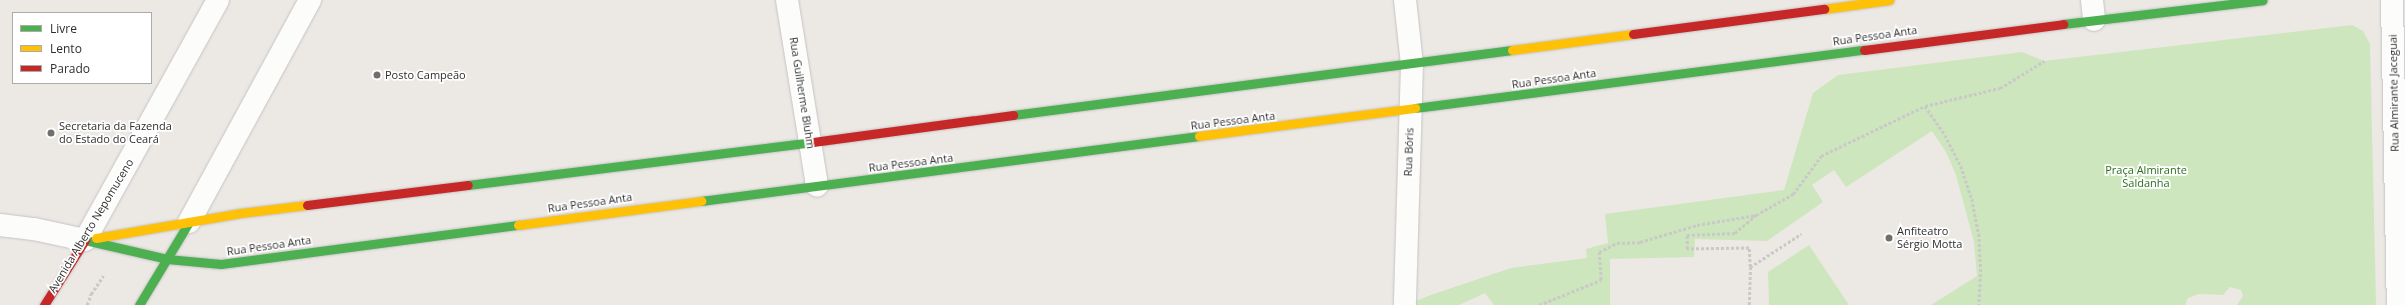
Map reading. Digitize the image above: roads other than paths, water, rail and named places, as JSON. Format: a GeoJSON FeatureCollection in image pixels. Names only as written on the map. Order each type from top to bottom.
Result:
{"type":"FeatureCollection","features":[{"type":"Feature","properties":{"kind":"main road"},"geometry":{"type":"LineString","coordinates":[[85,240],[241,213],[810,142],[1412,64],[1889,0]]}},
{"type":"Feature","properties":{"kind":"main road","name":"Rua Pessoa Anta"},"geometry":{"type":"LineString","coordinates":[[85,240],[167,259],[221,264],[1410,110],[2093,10],[2262,0]]}},
{"type":"Feature","properties":{"kind":"main road"},"geometry":{"type":"LineString","coordinates":[[139,305],[189,222]]}},
{"type":"Feature","properties":{"kind":"main road","name":"Avenida Alberto Nepomuceno"},"geometry":{"type":"LineString","coordinates":[[44,305],[85,240]]}},
{"type":"Feature","properties":{"kind":"street","name":"Avenida Alberto Nepomuceno"},"geometry":{"type":"LineString","coordinates":[[85,240],[218,0]]}},
{"type":"Feature","properties":{"kind":"street"},"geometry":{"type":"LineString","coordinates":[[189,222],[310,0]]}},
{"type":"Feature","properties":{"kind":"street","name":"Rua Guilherme Bluhm"},"geometry":{"type":"LineString","coordinates":[[787,0],[817,186]]}},
{"type":"Feature","properties":{"kind":"street","name":"Rua Bóris"},"geometry":{"type":"LineString","coordinates":[[1405,0],[1412,64],[1405,305]]}},
{"type":"Feature","properties":{"kind":"street","name":"Rua Almirante Jaceguai"},"geometry":{"type":"LineString","coordinates":[[2392,0],[2398,305]]}},
{"type":"Feature","properties":{"kind":"street"},"geometry":{"type":"LineString","coordinates":[[0,225],[34,229],[85,240]]}},
{"type":"Feature","properties":{"kind":"place","name":"Posto Campeão"},"geometry":{"type":"Point","coordinates":[377,75]}},
{"type":"Feature","properties":{"kind":"place","name":"Secretaria da Fazenda do Estado do Ceará"},"geometry":{"type":"Point","coordinates":[51,133]}},
{"type":"Feature","properties":{"kind":"place","name":"Anfiteatro Sérgio Motta"},"geometry":{"type":"Point","coordinates":[1889,238]}},
{"type":"Feature","properties":{"kind":"park label","name":"Praça Almirante Saldanha"},"geometry":{"type":"Point","coordinates":[2146,177]}}]}
